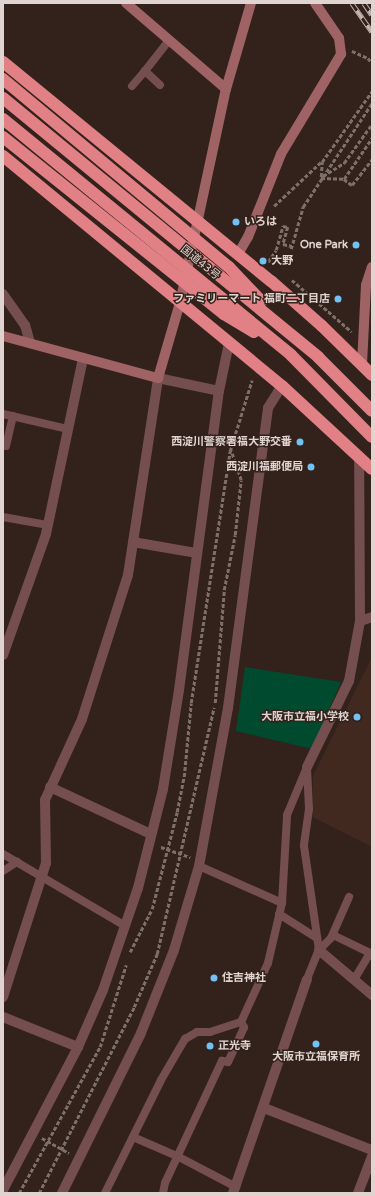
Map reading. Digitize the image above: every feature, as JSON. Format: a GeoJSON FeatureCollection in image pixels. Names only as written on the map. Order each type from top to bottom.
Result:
{"type":"FeatureCollection","features":[{"type":"Feature","properties":{"kind":"highway"},"geometry":{"type":"LineString","coordinates":[[3,62],[238,254],[322,326],[372,375]]}},
{"type":"Feature","properties":{"kind":"highway"},"geometry":{"type":"LineString","coordinates":[[3,79],[229,267],[301,343]]}},
{"type":"Feature","properties":{"kind":"highway","name":"国道43号"},"geometry":{"type":"LineString","coordinates":[[3,98],[301,343],[372,411]]}},
{"type":"Feature","properties":{"kind":"highway","name":"国道43号"},"geometry":{"type":"LineString","coordinates":[[3,119],[291,355],[372,437]]}},
{"type":"Feature","properties":{"kind":"highway"},"geometry":{"type":"LineString","coordinates":[[3,137],[224,314],[291,355]]}},
{"type":"Feature","properties":{"kind":"highway"},"geometry":{"type":"LineString","coordinates":[[4,158],[282,386],[372,469]]}},
{"type":"Feature","properties":{"kind":"street"},"geometry":{"type":"LineString","coordinates":[[126,3],[226,89]]}},
{"type":"Feature","properties":{"kind":"street"},"geometry":{"type":"LineString","coordinates":[[3,997],[46,863],[44,800],[82,719],[128,575],[158,378],[180,303],[199,223],[226,89],[251,3]]}},
{"type":"Feature","properties":{"kind":"street"},"geometry":{"type":"LineString","coordinates":[[238,254],[248,237],[281,154],[341,54],[342,48],[339,38],[315,3]]}},
{"type":"Feature","properties":{"kind":"street"},"geometry":{"type":"LineString","coordinates":[[362,364],[366,286],[372,267]]}},
{"type":"Feature","properties":{"kind":"street"},"geometry":{"type":"LineString","coordinates":[[3,294],[26,325],[30,344]]}},
{"type":"Feature","properties":{"kind":"street"},"geometry":{"type":"LineString","coordinates":[[3,336],[158,378],[220,392]]}},
{"type":"Feature","properties":{"kind":"street"},"geometry":{"type":"LineString","coordinates":[[3,1190],[78,1047],[103,990],[138,888],[163,789],[179,690],[220,392],[229,343]]}},
{"type":"Feature","properties":{"kind":"street"},"geometry":{"type":"LineString","coordinates":[[3,655],[7,630],[48,525],[83,358]]}},
{"type":"Feature","properties":{"kind":"street"},"geometry":{"type":"LineString","coordinates":[[62,1193],[141,1033],[174,950],[196,863],[228,708],[268,408],[282,386]]}},
{"type":"Feature","properties":{"kind":"street"},"geometry":{"type":"LineString","coordinates":[[307,767],[349,681],[360,621],[359,456]]}},
{"type":"Feature","properties":{"kind":"street"},"geometry":{"type":"LineString","coordinates":[[133,542],[197,553]]}},
{"type":"Feature","properties":{"kind":"street"},"geometry":{"type":"LineString","coordinates":[[360,621],[372,617]]}},
{"type":"Feature","properties":{"kind":"street"},"geometry":{"type":"LineString","coordinates":[[50,787],[151,834]]}},
{"type":"Feature","properties":{"kind":"street"},"geometry":{"type":"LineString","coordinates":[[319,950],[372,995]]}},
{"type":"Feature","properties":{"kind":"street"},"geometry":{"type":"LineString","coordinates":[[235,1190],[307,979]]}},
{"type":"Feature","properties":{"kind":"street"},"geometry":{"type":"LineString","coordinates":[[3,1017],[78,1047]]}},
{"type":"Feature","properties":{"kind":"street"},"geometry":{"type":"LineString","coordinates":[[264,1108],[372,1150]]}},
{"type":"Feature","properties":{"kind":"street"},"geometry":{"type":"LineString","coordinates":[[358,1193],[372,1157]]}},
{"type":"Feature","properties":{"kind":"lane"},"geometry":{"type":"LineString","coordinates":[[132,86],[169,40]]}},
{"type":"Feature","properties":{"kind":"lane"},"geometry":{"type":"LineString","coordinates":[[145,71],[160,85]]}},
{"type":"Feature","properties":{"kind":"lane"},"geometry":{"type":"LineString","coordinates":[[3,414],[68,429]]}},
{"type":"Feature","properties":{"kind":"lane"},"geometry":{"type":"LineString","coordinates":[[6,446],[13,416]]}},
{"type":"Feature","properties":{"kind":"lane"},"geometry":{"type":"LineString","coordinates":[[3,517],[48,525]]}},
{"type":"Feature","properties":{"kind":"lane"},"geometry":{"type":"LineString","coordinates":[[105,1193],[161,1080],[185,1040],[197,1032],[210,1032],[241,1022],[268,963],[278,914],[282,903],[287,815],[307,767]]}},
{"type":"Feature","properties":{"kind":"lane"},"geometry":{"type":"LineString","coordinates":[[307,767],[309,809],[304,846],[319,950]]}},
{"type":"Feature","properties":{"kind":"lane"},"geometry":{"type":"LineString","coordinates":[[3,854],[125,926]]}},
{"type":"Feature","properties":{"kind":"lane"},"geometry":{"type":"LineString","coordinates":[[3,870],[17,862]]}},
{"type":"Feature","properties":{"kind":"lane"},"geometry":{"type":"LineString","coordinates":[[196,863],[282,903]]}},
{"type":"Feature","properties":{"kind":"lane"},"geometry":{"type":"LineString","coordinates":[[307,979],[319,950],[332,935],[349,897]]}},
{"type":"Feature","properties":{"kind":"lane"},"geometry":{"type":"LineString","coordinates":[[278,914],[317,938]]}},
{"type":"Feature","properties":{"kind":"lane"},"geometry":{"type":"LineString","coordinates":[[332,935],[370,953],[354,980]]}},
{"type":"Feature","properties":{"kind":"lane"},"geometry":{"type":"LineString","coordinates":[[163,1193],[165,1183],[177,1156],[222,1061],[228,1062],[244,1027],[241,1022]]}},
{"type":"Feature","properties":{"kind":"lane"},"geometry":{"type":"LineString","coordinates":[[133,1137],[177,1156],[235,1190]]}},
{"type":"Feature","properties":{"kind":"path"},"geometry":{"type":"LineString","coordinates":[[342,48],[368,58],[372,63]]}},
{"type":"Feature","properties":{"kind":"path"},"geometry":{"type":"LineString","coordinates":[[259,208],[270,209],[298,186],[322,162],[372,91]]}},
{"type":"Feature","properties":{"kind":"path"},"geometry":{"type":"LineString","coordinates":[[268,262],[276,250],[283,226],[288,228],[284,244],[291,247],[303,207],[372,103]]}},
{"type":"Feature","properties":{"kind":"path"},"geometry":{"type":"LineString","coordinates":[[321,178],[344,163],[372,124]]}},
{"type":"Feature","properties":{"kind":"path"},"geometry":{"type":"LineString","coordinates":[[344,179],[372,138]]}},
{"type":"Feature","properties":{"kind":"path"},"geometry":{"type":"LineString","coordinates":[[321,178],[344,179],[352,185],[372,159]]}},
{"type":"Feature","properties":{"kind":"path"},"geometry":{"type":"LineString","coordinates":[[321,178],[322,162]]}},
{"type":"Feature","properties":{"kind":"path"},"geometry":{"type":"LineString","coordinates":[[219,520],[230,451],[252,380]]}},
{"type":"Feature","properties":{"kind":"path"},"geometry":{"type":"LineString","coordinates":[[40,1193],[134,1007],[157,954],[215,705],[224,590],[235,535],[241,480],[230,451]]}},
{"type":"Feature","properties":{"kind":"path"},"geometry":{"type":"LineString","coordinates":[[155,845],[181,854],[196,863]]}},
{"type":"Feature","properties":{"kind":"path"},"geometry":{"type":"LineString","coordinates":[[40,1137],[73,1155]]}},
{"type":"Feature","properties":{"kind":"shaded area","name":"大阪市立福小学校"},"geometry":{"type":"Polygon","coordinates":[[[372,657],[372,847],[313,817],[313,776],[372,657]]]}},
{"type":"Feature","properties":{"kind":"green space"},"geometry":{"type":"Polygon","coordinates":[[[245,667],[341,682],[312,749],[236,731],[245,667]]]}},
{"type":"Feature","properties":{"kind":"railway"},"geometry":{"type":"LineString","coordinates":[[352,3],[372,32]]}},
{"type":"Feature","properties":{"kind":"railway"},"geometry":{"type":"LineString","coordinates":[[364,3],[372,15]]}},
{"type":"Feature","properties":{"kind":"place","name":"いろは"},"geometry":{"type":"Point","coordinates":[236,222]}},
{"type":"Feature","properties":{"kind":"place","name":"One Park"},"geometry":{"type":"Point","coordinates":[356,245]}},
{"type":"Feature","properties":{"kind":"place","name":"大野"},"geometry":{"type":"Point","coordinates":[263,261]}},
{"type":"Feature","properties":{"kind":"place","name":"ファミリーマート 福町二丁目店"},"geometry":{"type":"Point","coordinates":[338,299]}},
{"type":"Feature","properties":{"kind":"place","name":"西淀川警察署福大野交番"},"geometry":{"type":"Point","coordinates":[300,442]}},
{"type":"Feature","properties":{"kind":"place","name":"西淀川福郵便局"},"geometry":{"type":"Point","coordinates":[311,467]}},
{"type":"Feature","properties":{"kind":"place","name":"大阪市立福小学校"},"geometry":{"type":"Point","coordinates":[357,717]}},
{"type":"Feature","properties":{"kind":"place","name":"住吉神社"},"geometry":{"type":"Point","coordinates":[214,978]}},
{"type":"Feature","properties":{"kind":"place","name":"大阪市立福保育所"},"geometry":{"type":"Point","coordinates":[316,1044]}},
{"type":"Feature","properties":{"kind":"place","name":"正光寺"},"geometry":{"type":"Point","coordinates":[210,1046]}}]}
